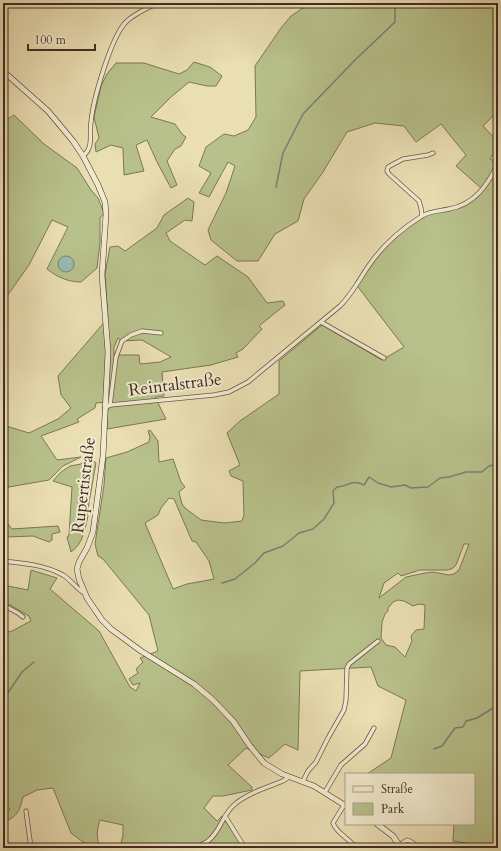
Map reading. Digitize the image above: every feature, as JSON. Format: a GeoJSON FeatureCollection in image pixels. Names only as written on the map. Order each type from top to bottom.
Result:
{"type":"FeatureCollection","features":[{"type":"Feature","properties":{"kind":"main road","name":"Rupertistraße"},"geometry":{"type":"LineString","coordinates":[[3,71],[48,111],[63,128],[83,156],[105,202],[106,214],[102,275],[108,352],[107,406],[103,456],[92,538],[79,562],[77,569],[84,593],[92,608],[105,624],[127,641],[194,684],[203,692],[233,721],[260,759],[276,771],[303,781],[325,792],[345,806]]}},
{"type":"Feature","properties":{"kind":"main road"},"geometry":{"type":"LineString","coordinates":[[379,825],[388,831],[400,846]]}},
{"type":"Feature","properties":{"kind":"street"},"geometry":{"type":"LineString","coordinates":[[83,156],[88,152],[90,146],[89,131],[95,97],[113,45],[122,27],[132,16],[157,3]]}},
{"type":"Feature","properties":{"kind":"street"},"geometry":{"type":"LineString","coordinates":[[422,216],[422,208],[419,201],[387,171],[388,167],[403,159],[433,153]]}},
{"type":"Feature","properties":{"kind":"street","name":"Reintalstraße"},"geometry":{"type":"LineString","coordinates":[[107,406],[214,395],[229,392],[248,382],[350,296],[370,264],[383,249],[422,216],[429,212],[450,209],[466,204],[474,198],[486,184],[498,163]]}},
{"type":"Feature","properties":{"kind":"street"},"geometry":{"type":"LineString","coordinates":[[321,322],[384,358]]}},
{"type":"Feature","properties":{"kind":"street"},"geometry":{"type":"LineString","coordinates":[[107,406],[116,357],[122,341],[131,335],[142,331],[161,333]]}},
{"type":"Feature","properties":{"kind":"street"},"geometry":{"type":"LineString","coordinates":[[3,561],[31,564],[55,571],[65,576],[84,593]]}},
{"type":"Feature","properties":{"kind":"street"},"geometry":{"type":"LineString","coordinates":[[3,605],[18,612],[23,618]]}},
{"type":"Feature","properties":{"kind":"street"},"geometry":{"type":"LineString","coordinates":[[303,781],[308,771],[316,762],[344,710],[346,700],[347,668],[349,664],[378,641]]}},
{"type":"Feature","properties":{"kind":"street"},"geometry":{"type":"LineString","coordinates":[[325,792],[341,765],[365,744],[374,728]]}},
{"type":"Feature","properties":{"kind":"street"},"geometry":{"type":"LineString","coordinates":[[191,848],[209,841],[225,816],[236,803],[289,777]]}},
{"type":"Feature","properties":{"kind":"street"},"geometry":{"type":"LineString","coordinates":[[345,806],[333,823],[337,831],[348,839],[356,848]]}},
{"type":"Feature","properties":{"kind":"street"},"geometry":{"type":"LineString","coordinates":[[26,811],[31,848]]}},
{"type":"Feature","properties":{"kind":"street"},"geometry":{"type":"LineString","coordinates":[[225,816],[245,848]]}},
{"type":"Feature","properties":{"kind":"street"},"geometry":{"type":"LineString","coordinates":[[400,846],[406,840],[420,848]]}},
{"type":"Feature","properties":{"kind":"green space"},"geometry":{"type":"Polygon","coordinates":[[[307,3],[498,3],[498,111],[483,126],[498,142],[498,146],[490,159],[498,163],[498,848],[453,841],[454,825],[475,825],[475,773],[368,773],[391,758],[406,700],[378,686],[371,667],[300,671],[298,750],[285,744],[269,758],[246,748],[228,765],[252,787],[252,790],[223,796],[213,796],[204,808],[217,821],[222,816],[244,848],[110,848],[121,843],[123,825],[100,820],[97,831],[98,842],[102,848],[91,848],[71,833],[53,788],[37,790],[23,797],[17,813],[3,823],[3,815],[10,809],[3,803],[3,629],[10,632],[31,621],[29,616],[3,601],[3,585],[28,590],[31,570],[57,578],[50,589],[99,631],[130,687],[136,691],[140,683],[133,685],[129,679],[138,673],[136,669],[143,662],[140,658],[158,651],[149,615],[103,559],[98,556],[95,544],[104,485],[106,458],[127,452],[149,442],[150,437],[148,431],[150,430],[158,441],[159,462],[173,459],[181,482],[185,487],[179,492],[182,504],[185,508],[201,520],[224,523],[242,521],[244,515],[243,481],[231,476],[229,471],[240,465],[227,433],[240,421],[279,394],[279,361],[322,325],[382,360],[404,347],[355,283],[367,265],[390,241],[422,216],[466,204],[480,192],[481,188],[456,166],[466,155],[441,124],[416,142],[404,126],[375,123],[347,132],[323,172],[304,199],[298,221],[275,234],[258,261],[237,261],[211,240],[208,230],[226,193],[235,166],[228,162],[209,197],[199,193],[211,173],[199,166],[206,147],[224,134],[234,136],[248,130],[256,117],[255,66],[291,16],[306,6],[307,3]],[[169,498],[161,508],[158,515],[145,523],[173,589],[187,584],[214,579],[209,561],[196,542],[192,541],[174,499],[169,498]],[[464,544],[456,565],[453,568],[448,570],[420,570],[401,576],[398,573],[384,583],[379,598],[406,577],[433,572],[449,575],[454,574],[459,570],[469,544],[464,544]],[[398,600],[393,602],[385,614],[382,622],[381,638],[386,645],[395,647],[405,657],[412,641],[411,636],[416,630],[424,629],[425,605],[419,604],[413,606],[404,601],[398,600]]]}},
{"type":"Feature","properties":{"kind":"green space"},"geometry":{"type":"Polygon","coordinates":[[[194,62],[210,67],[222,76],[216,86],[207,86],[189,82],[151,117],[175,124],[186,137],[181,146],[175,149],[167,161],[177,185],[171,188],[147,140],[136,145],[144,171],[124,175],[123,148],[111,145],[96,152],[95,144],[99,138],[94,117],[101,86],[107,74],[116,63],[144,63],[179,74],[187,70],[194,62]]]}},
{"type":"Feature","properties":{"kind":"green space"},"geometry":{"type":"Polygon","coordinates":[[[14,115],[44,144],[77,168],[98,198],[104,213],[100,218],[100,242],[97,268],[81,282],[63,278],[47,269],[68,227],[52,220],[29,265],[3,304],[3,122],[14,115]]]}},
{"type":"Feature","properties":{"kind":"green space"},"geometry":{"type":"Polygon","coordinates":[[[188,198],[194,202],[192,221],[185,220],[166,233],[170,241],[205,265],[217,256],[248,277],[267,303],[283,301],[285,305],[259,326],[262,329],[243,349],[236,353],[238,357],[211,365],[162,372],[164,396],[155,397],[166,419],[107,429],[108,402],[96,403],[95,408],[77,419],[79,422],[41,436],[57,460],[81,457],[63,466],[49,480],[3,488],[3,425],[29,433],[58,419],[71,408],[61,395],[58,376],[108,318],[105,274],[110,247],[118,246],[125,251],[157,228],[164,215],[188,198]],[[118,338],[114,347],[114,355],[139,355],[140,364],[160,362],[171,357],[142,340],[122,341],[118,338]]]}},
{"type":"Feature","properties":{"kind":"green space"},"geometry":{"type":"Polygon","coordinates":[[[94,461],[96,463],[86,526],[81,541],[71,552],[67,537],[69,535],[72,487],[53,481],[61,472],[70,466],[81,464],[83,462],[94,461]]]}},
{"type":"Feature","properties":{"kind":"green space"},"geometry":{"type":"Polygon","coordinates":[[[3,518],[12,529],[58,526],[60,532],[52,534],[52,540],[49,542],[33,536],[7,537],[4,538],[3,542],[3,518]]]}},
{"type":"Feature","properties":{"kind":"water"},"geometry":{"type":"Polygon","coordinates":[[[63,256],[69,256],[74,261],[72,270],[69,272],[63,272],[58,267],[58,261],[63,256]]]}},
{"type":"Feature","properties":{"kind":"waterway"},"geometry":{"type":"LineString","coordinates":[[276,187],[283,153],[303,114],[355,60],[395,22],[395,7],[403,3]]}},
{"type":"Feature","properties":{"kind":"waterway"},"geometry":{"type":"LineString","coordinates":[[222,583],[235,579],[255,563],[264,553],[283,546],[299,533],[313,529],[324,519],[334,503],[333,491],[337,487],[353,483],[360,483],[364,485],[369,477],[378,483],[391,487],[405,485],[411,488],[428,487],[440,478],[466,472],[482,472],[489,466],[498,464]]}},
{"type":"Feature","properties":{"kind":"waterway"},"geometry":{"type":"LineString","coordinates":[[3,700],[22,672],[34,662]]}},
{"type":"Feature","properties":{"kind":"waterway"},"geometry":{"type":"LineString","coordinates":[[434,749],[442,746],[455,728],[463,727],[466,721],[477,718],[498,705]]}}]}
